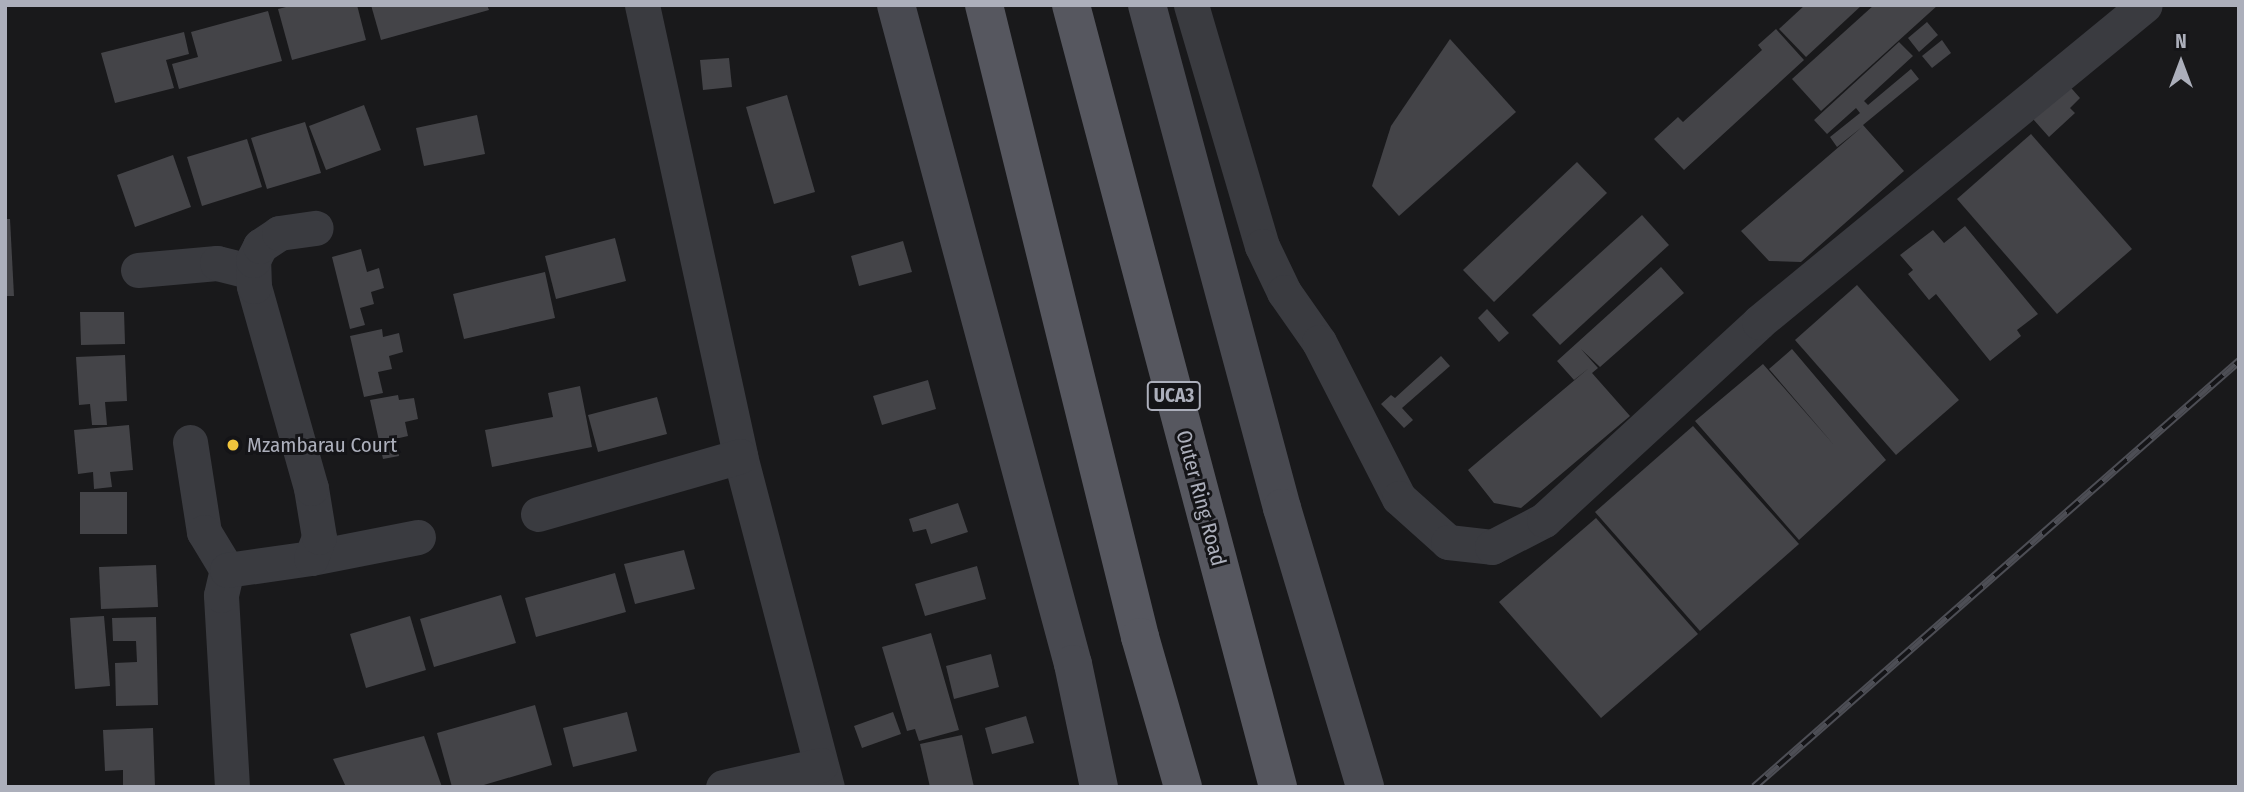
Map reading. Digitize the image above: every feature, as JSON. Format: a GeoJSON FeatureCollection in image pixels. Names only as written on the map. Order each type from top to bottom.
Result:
{"type":"FeatureCollection","features":[{"type":"Feature","properties":{"kind":"main road"},"geometry":{"type":"LineString","coordinates":[[896,5],[1073,664],[1099,787]]}},
{"type":"Feature","properties":{"kind":"main road"},"geometry":{"type":"LineString","coordinates":[[984,5],[1140,637],[1183,787]]}},
{"type":"Feature","properties":{"kind":"main road","name":"Outer Ring Road"},"geometry":{"type":"LineString","coordinates":[[1071,5],[1278,787]]}},
{"type":"Feature","properties":{"kind":"main road"},"geometry":{"type":"LineString","coordinates":[[1147,5],[1282,508],[1365,787]]}},
{"type":"Feature","properties":{"kind":"street"},"geometry":{"type":"LineString","coordinates":[[642,5],[740,456],[824,776],[723,787]]}},
{"type":"Feature","properties":{"kind":"street"},"geometry":{"type":"LineString","coordinates":[[1191,5],[1262,246],[1284,292],[1319,342],[1399,498],[1448,542],[1492,547],[1544,520],[1759,322],[2144,5]]}},
{"type":"Feature","properties":{"kind":"street"},"geometry":{"type":"LineString","coordinates":[[311,558],[319,537],[319,517],[253,272],[253,260],[279,233],[316,228]]}},
{"type":"Feature","properties":{"kind":"street"},"geometry":{"type":"LineString","coordinates":[[138,270],[217,263],[253,272]]}},
{"type":"Feature","properties":{"kind":"street"},"geometry":{"type":"LineString","coordinates":[[190,442],[204,532],[227,570],[221,595],[232,787]]}},
{"type":"Feature","properties":{"kind":"street"},"geometry":{"type":"LineString","coordinates":[[538,514],[740,456]]}},
{"type":"Feature","properties":{"kind":"street"},"geometry":{"type":"LineString","coordinates":[[227,570],[311,558],[418,537]]}},
{"type":"Feature","properties":{"kind":"building"},"geometry":{"type":"Polygon","coordinates":[[[294,5],[357,5],[366,40],[292,60],[278,9],[294,5]]]}},
{"type":"Feature","properties":{"kind":"building"},"geometry":{"type":"Polygon","coordinates":[[[371,5],[487,5],[489,10],[381,40],[371,5]]]}},
{"type":"Feature","properties":{"kind":"building"},"geometry":{"type":"Polygon","coordinates":[[[1805,5],[1862,5],[1806,57],[1779,29],[1805,5]]]}},
{"type":"Feature","properties":{"kind":"building"},"geometry":{"type":"Polygon","coordinates":[[[1874,5],[1938,5],[1821,111],[1792,79],[1874,5]]]}},
{"type":"Feature","properties":{"kind":"building"},"geometry":{"type":"Polygon","coordinates":[[[268,11],[282,61],[179,89],[172,64],[198,57],[191,32],[268,11]]]}},
{"type":"Feature","properties":{"kind":"building"},"geometry":{"type":"Polygon","coordinates":[[[1927,22],[1938,35],[1919,52],[1908,38],[1927,22]]]}},
{"type":"Feature","properties":{"kind":"building"},"geometry":{"type":"Polygon","coordinates":[[[1776,29],[1804,60],[1684,170],[1654,139],[1678,117],[1683,122],[1762,50],[1758,45],[1776,29]]]}},
{"type":"Feature","properties":{"kind":"building"},"geometry":{"type":"Polygon","coordinates":[[[184,32],[189,54],[166,60],[174,88],[115,103],[101,53],[184,32]]]}},
{"type":"Feature","properties":{"kind":"building"},"geometry":{"type":"Polygon","coordinates":[[[1450,39],[1516,112],[1399,216],[1372,186],[1391,126],[1450,39]]]}},
{"type":"Feature","properties":{"kind":"building"},"geometry":{"type":"Polygon","coordinates":[[[1942,40],[1951,53],[1932,68],[1922,56],[1942,40]]]}},
{"type":"Feature","properties":{"kind":"building"},"geometry":{"type":"Polygon","coordinates":[[[1899,42],[1913,56],[1864,101],[1868,105],[1911,69],[1919,79],[1863,125],[1904,171],[1801,262],[1769,261],[1741,231],[1862,127],[1837,147],[1830,137],[1860,113],[1856,108],[1827,134],[1814,120],[1899,42]]]}},
{"type":"Feature","properties":{"kind":"building"},"geometry":{"type":"Polygon","coordinates":[[[729,58],[732,87],[703,90],[700,60],[729,58]]]}},
{"type":"Feature","properties":{"kind":"building"},"geometry":{"type":"Polygon","coordinates":[[[2065,81],[2080,98],[2070,108],[2075,113],[2049,137],[2033,119],[2065,81]]]}},
{"type":"Feature","properties":{"kind":"building"},"geometry":{"type":"Polygon","coordinates":[[[787,95],[815,192],[774,204],[746,107],[787,95]]]}},
{"type":"Feature","properties":{"kind":"building"},"geometry":{"type":"Polygon","coordinates":[[[364,105],[381,150],[326,170],[309,126],[364,105]]]}},
{"type":"Feature","properties":{"kind":"building"},"geometry":{"type":"Polygon","coordinates":[[[477,115],[485,154],[424,166],[416,128],[477,115]]]}},
{"type":"Feature","properties":{"kind":"building"},"geometry":{"type":"Polygon","coordinates":[[[305,122],[321,173],[267,189],[251,138],[305,122]]]}},
{"type":"Feature","properties":{"kind":"building"},"geometry":{"type":"Polygon","coordinates":[[[2031,134],[2132,249],[2057,314],[1957,199],[2031,134]]]}},
{"type":"Feature","properties":{"kind":"building"},"geometry":{"type":"Polygon","coordinates":[[[247,139],[262,187],[202,206],[187,157],[247,139]]]}},
{"type":"Feature","properties":{"kind":"building"},"geometry":{"type":"Polygon","coordinates":[[[173,155],[191,207],[135,227],[117,175],[173,155]]]}},
{"type":"Feature","properties":{"kind":"building"},"geometry":{"type":"Polygon","coordinates":[[[1577,162],[1607,193],[1494,302],[1463,270],[1577,162]]]}},
{"type":"Feature","properties":{"kind":"building"},"geometry":{"type":"Polygon","coordinates":[[[1642,215],[1669,245],[1560,345],[1532,315],[1642,215]]]}},
{"type":"Feature","properties":{"kind":"building"},"geometry":{"type":"Polygon","coordinates":[[[5,219],[10,219],[14,296],[5,296],[5,219]]]}},
{"type":"Feature","properties":{"kind":"building"},"geometry":{"type":"Polygon","coordinates":[[[1965,226],[2038,314],[2017,330],[2021,336],[1990,361],[1936,294],[1929,300],[1908,274],[1913,270],[1900,255],[1933,230],[1944,243],[1965,226]]]}},
{"type":"Feature","properties":{"kind":"building"},"geometry":{"type":"Polygon","coordinates":[[[615,238],[626,281],[556,299],[545,256],[615,238]]]}},
{"type":"Feature","properties":{"kind":"building"},"geometry":{"type":"Polygon","coordinates":[[[903,241],[912,272],[859,286],[851,256],[903,241]]]}},
{"type":"Feature","properties":{"kind":"building"},"geometry":{"type":"Polygon","coordinates":[[[361,249],[367,272],[379,268],[384,288],[371,292],[374,304],[360,308],[365,325],[350,329],[332,257],[361,249]]]}},
{"type":"Feature","properties":{"kind":"building"},"geometry":{"type":"Polygon","coordinates":[[[1661,267],[1684,293],[1600,367],[1581,349],[1598,368],[1592,373],[1630,416],[1521,508],[1494,503],[1468,470],[1589,368],[1574,380],[1557,361],[1661,267]]]}},
{"type":"Feature","properties":{"kind":"building"},"geometry":{"type":"Polygon","coordinates":[[[545,272],[555,318],[464,339],[453,294],[545,272]]]}},
{"type":"Feature","properties":{"kind":"building"},"geometry":{"type":"Polygon","coordinates":[[[1857,285],[1959,400],[1896,455],[1795,340],[1857,285]]]}},
{"type":"Feature","properties":{"kind":"building"},"geometry":{"type":"Polygon","coordinates":[[[1487,309],[1509,333],[1499,342],[1478,318],[1487,309]]]}},
{"type":"Feature","properties":{"kind":"building"},"geometry":{"type":"Polygon","coordinates":[[[80,312],[124,312],[125,344],[81,345],[80,312]]]}},
{"type":"Feature","properties":{"kind":"building"},"geometry":{"type":"Polygon","coordinates":[[[382,329],[383,337],[399,333],[403,352],[389,356],[392,369],[378,372],[383,393],[364,397],[350,336],[382,329]]]}},
{"type":"Feature","properties":{"kind":"building"},"geometry":{"type":"Polygon","coordinates":[[[1792,349],[1886,460],[1799,540],[1695,421],[1763,364],[1834,445],[1769,369],[1792,349]]]}},
{"type":"Feature","properties":{"kind":"building"},"geometry":{"type":"Polygon","coordinates":[[[125,355],[127,401],[105,402],[107,425],[92,425],[90,404],[79,405],[76,357],[125,355]]]}},
{"type":"Feature","properties":{"kind":"building"},"geometry":{"type":"Polygon","coordinates":[[[1441,356],[1450,366],[1402,408],[1413,420],[1404,428],[1381,404],[1391,395],[1395,398],[1441,356]]]}},
{"type":"Feature","properties":{"kind":"building"},"geometry":{"type":"Polygon","coordinates":[[[928,380],[936,409],[882,425],[873,396],[928,380]]]}},
{"type":"Feature","properties":{"kind":"building"},"geometry":{"type":"Polygon","coordinates":[[[580,386],[592,447],[492,467],[485,430],[553,417],[548,393],[580,386]]]}},
{"type":"Feature","properties":{"kind":"building"},"geometry":{"type":"Polygon","coordinates":[[[398,395],[399,400],[414,398],[418,419],[405,422],[408,436],[395,439],[399,456],[383,459],[370,400],[398,395]]]}},
{"type":"Feature","properties":{"kind":"building"},"geometry":{"type":"Polygon","coordinates":[[[657,397],[667,434],[598,452],[588,415],[657,397]]]}},
{"type":"Feature","properties":{"kind":"building"},"geometry":{"type":"Polygon","coordinates":[[[129,425],[133,470],[110,472],[112,487],[94,489],[93,472],[78,474],[74,430],[129,425]]]}},
{"type":"Feature","properties":{"kind":"building"},"geometry":{"type":"Polygon","coordinates":[[[1693,426],[1799,544],[1700,631],[1595,512],[1693,426]]]}},
{"type":"Feature","properties":{"kind":"building"},"geometry":{"type":"Polygon","coordinates":[[[80,492],[127,492],[127,534],[80,534],[80,492]]]}},
{"type":"Feature","properties":{"kind":"building"},"geometry":{"type":"Polygon","coordinates":[[[958,503],[968,532],[931,544],[926,529],[913,532],[909,519],[958,503]]]}},
{"type":"Feature","properties":{"kind":"building"},"geometry":{"type":"Polygon","coordinates":[[[1596,518],[1698,634],[1601,718],[1499,602],[1596,518]]]}},
{"type":"Feature","properties":{"kind":"building"},"geometry":{"type":"Polygon","coordinates":[[[684,550],[695,589],[635,604],[624,564],[684,550]]]}},
{"type":"Feature","properties":{"kind":"building"},"geometry":{"type":"Polygon","coordinates":[[[156,565],[158,607],[101,609],[99,567],[156,565]]]}},
{"type":"Feature","properties":{"kind":"building"},"geometry":{"type":"Polygon","coordinates":[[[977,566],[986,599],[925,616],[915,584],[977,566]]]}},
{"type":"Feature","properties":{"kind":"building"},"geometry":{"type":"Polygon","coordinates":[[[615,573],[626,612],[536,637],[525,598],[615,573]]]}},
{"type":"Feature","properties":{"kind":"building"},"geometry":{"type":"Polygon","coordinates":[[[501,595],[516,643],[434,667],[420,619],[501,595]]]}},
{"type":"Feature","properties":{"kind":"building"},"geometry":{"type":"Polygon","coordinates":[[[104,616],[110,686],[75,689],[70,618],[104,616]]]}},
{"type":"Feature","properties":{"kind":"building"},"geometry":{"type":"Polygon","coordinates":[[[410,616],[426,670],[366,688],[350,634],[410,616]]]}},
{"type":"Feature","properties":{"kind":"building"},"geometry":{"type":"Polygon","coordinates":[[[156,617],[158,705],[116,706],[115,663],[137,662],[136,641],[113,641],[112,618],[156,617]]]}},
{"type":"Feature","properties":{"kind":"building"},"geometry":{"type":"Polygon","coordinates":[[[931,633],[959,730],[919,741],[915,729],[907,731],[882,647],[931,633]]]}},
{"type":"Feature","properties":{"kind":"building"},"geometry":{"type":"Polygon","coordinates":[[[991,654],[999,687],[954,699],[946,666],[991,654]]]}},
{"type":"Feature","properties":{"kind":"building"},"geometry":{"type":"Polygon","coordinates":[[[535,705],[552,765],[477,787],[452,787],[437,733],[535,705]]]}},
{"type":"Feature","properties":{"kind":"building"},"geometry":{"type":"Polygon","coordinates":[[[627,712],[637,751],[573,767],[563,728],[627,712]]]}},
{"type":"Feature","properties":{"kind":"building"},"geometry":{"type":"Polygon","coordinates":[[[893,712],[901,734],[862,748],[854,726],[893,712]]]}},
{"type":"Feature","properties":{"kind":"building"},"geometry":{"type":"Polygon","coordinates":[[[1026,716],[1034,743],[992,754],[985,728],[1026,716]]]}},
{"type":"Feature","properties":{"kind":"building"},"geometry":{"type":"Polygon","coordinates":[[[153,728],[155,787],[123,787],[123,770],[105,771],[103,730],[153,728]]]}},
{"type":"Feature","properties":{"kind":"building"},"geometry":{"type":"Polygon","coordinates":[[[962,735],[974,787],[930,787],[920,744],[962,735]]]}},
{"type":"Feature","properties":{"kind":"building"},"geometry":{"type":"Polygon","coordinates":[[[424,736],[442,787],[346,787],[333,759],[424,736]]]}},
{"type":"Feature","properties":{"kind":"railway"},"geometry":{"type":"LineString","coordinates":[[1754,787],[2239,361]]}},
{"type":"Feature","properties":{"kind":"place","name":"Mzambarau Court"},"geometry":{"type":"Point","coordinates":[233,445]}}]}
